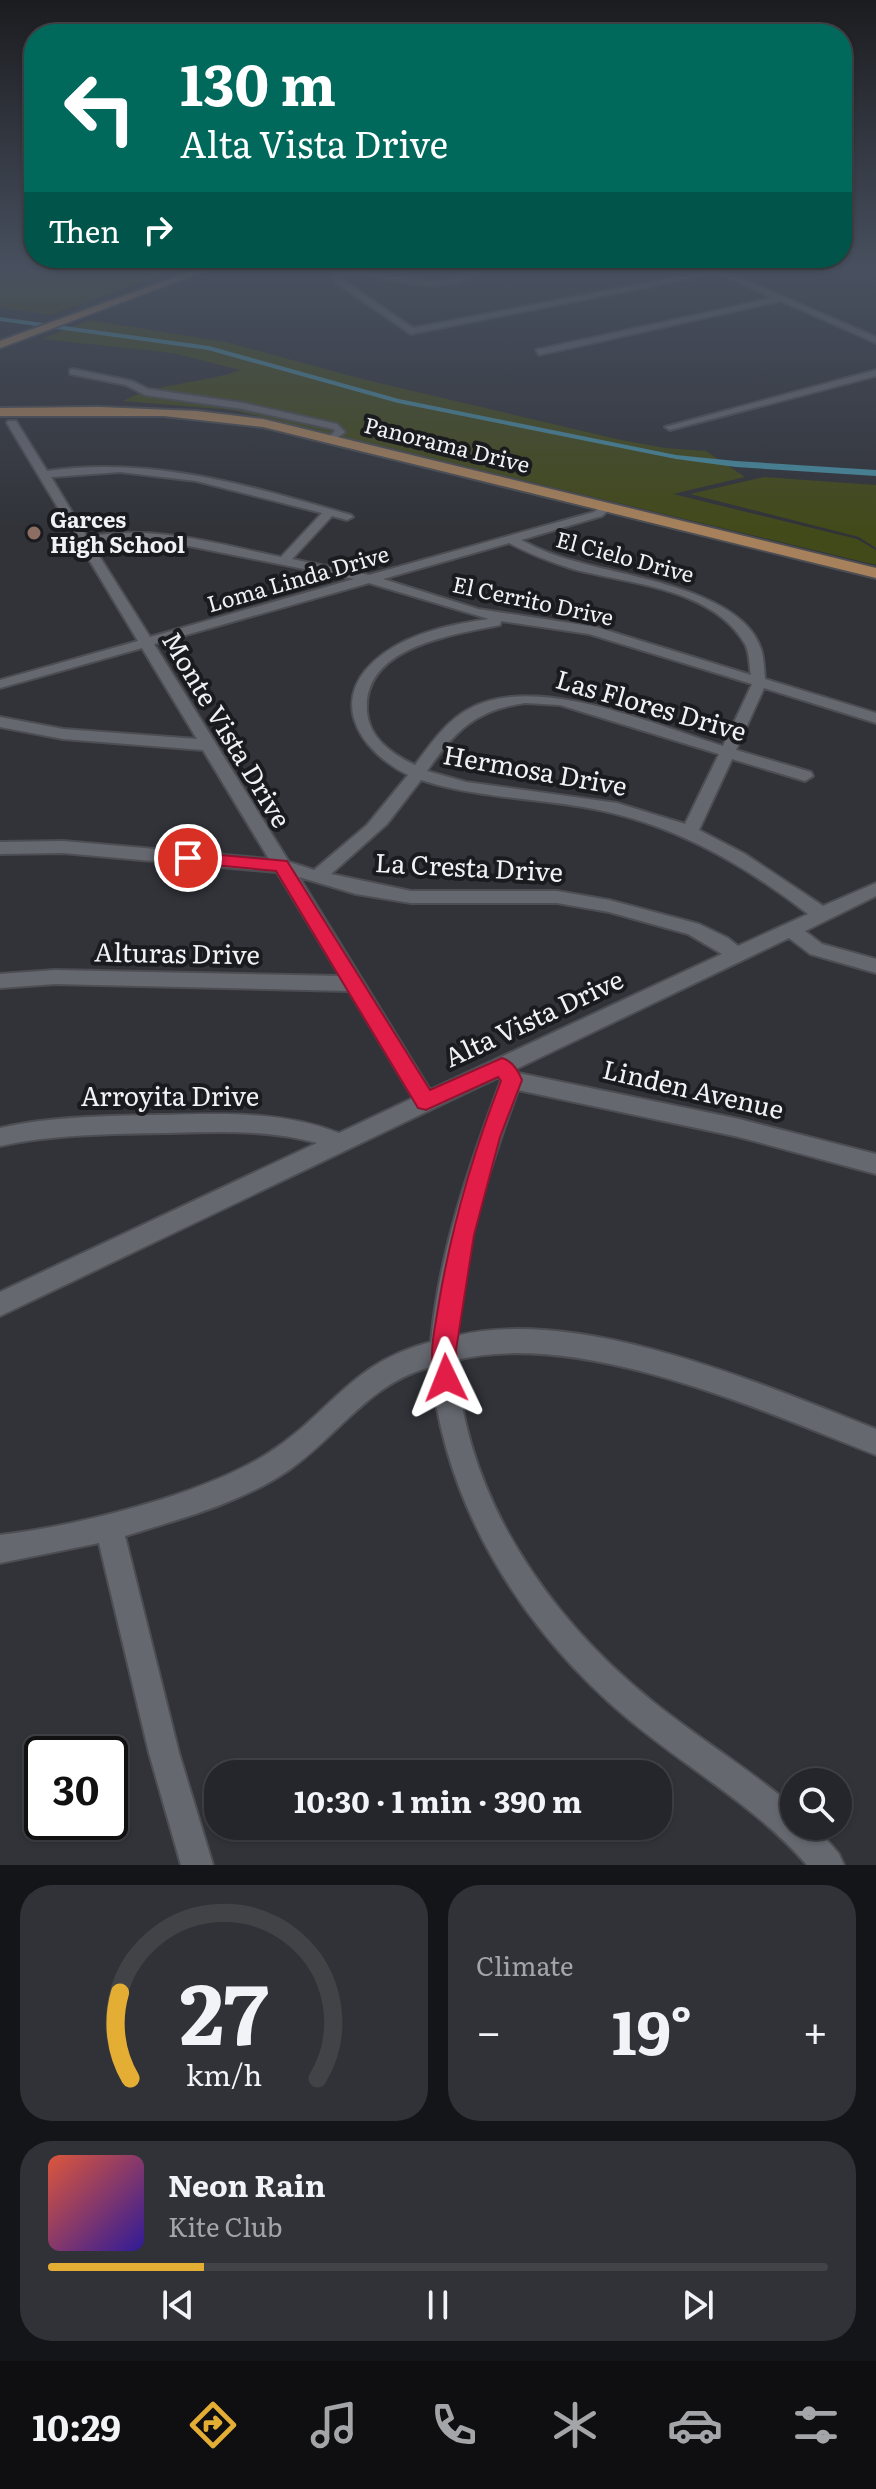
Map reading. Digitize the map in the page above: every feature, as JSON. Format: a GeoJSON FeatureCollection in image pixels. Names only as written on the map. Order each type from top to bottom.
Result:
{"type":"FeatureCollection","features":[{"type":"Feature","properties":{"kind":"main road"},"geometry":{"type":"LineString","coordinates":[[11,398],[224,411],[329,438]]}},
{"type":"Feature","properties":{"kind":"main road","name":"Panorama Drive"},"geometry":{"type":"LineString","coordinates":[[4,421],[114,410],[227,417],[329,438],[876,573]]}},
{"type":"Feature","properties":{"kind":"street"},"geometry":{"type":"LineString","coordinates":[[73,372],[129,383],[145,392],[174,394],[337,427],[340,432],[329,438]]}},
{"type":"Feature","properties":{"kind":"street"},"geometry":{"type":"LineString","coordinates":[[670,427],[876,373]]}},
{"type":"Feature","properties":{"kind":"street","name":"Monte Vista Drive"},"geometry":{"type":"LineString","coordinates":[[4,421],[83,541],[426,1101]]}},
{"type":"Feature","properties":{"kind":"street"},"geometry":{"type":"LineString","coordinates":[[42,475],[93,467],[166,471],[347,517]]}},
{"type":"Feature","properties":{"kind":"street","name":"Loma Linda Drive"},"geometry":{"type":"LineString","coordinates":[[0,684],[598,514],[606,507]]}},
{"type":"Feature","properties":{"kind":"street"},"geometry":{"type":"LineString","coordinates":[[284,561],[330,512]]}},
{"type":"Feature","properties":{"kind":"street","name":"El Cerrito Drive"},"geometry":{"type":"LineString","coordinates":[[83,541],[126,534],[154,535],[370,579],[476,613],[591,630],[876,718]]}},
{"type":"Feature","properties":{"kind":"street","name":"El Cielo Drive"},"geometry":{"type":"LineString","coordinates":[[511,539],[543,558],[666,586],[714,607],[748,638],[759,661],[759,684]]}},
{"type":"Feature","properties":{"kind":"street"},"geometry":{"type":"LineString","coordinates":[[329,571],[339,582],[329,591]]}},
{"type":"Feature","properties":{"kind":"street","name":"Hermosa Drive"},"geometry":{"type":"LineString","coordinates":[[530,622],[475,625],[438,633],[406,647],[373,672],[361,691],[359,703],[363,726],[378,748],[416,773],[458,785],[620,809],[690,832],[745,859],[822,915]]}},
{"type":"Feature","properties":{"kind":"street"},"geometry":{"type":"LineString","coordinates":[[690,832],[759,684]]}},
{"type":"Feature","properties":{"kind":"street","name":"Las Flores Drive"},"geometry":{"type":"LineString","coordinates":[[316,877],[373,828],[457,721],[496,703],[527,699],[577,705],[805,776]]}},
{"type":"Feature","properties":{"kind":"street"},"geometry":{"type":"LineString","coordinates":[[0,722],[52,732],[207,745]]}},
{"type":"Feature","properties":{"kind":"street","name":"La Cresta Drive"},"geometry":{"type":"LineString","coordinates":[[0,848],[63,847],[281,866],[356,888],[411,897],[529,894],[586,901],[693,929],[722,943],[736,955]]}},
{"type":"Feature","properties":{"kind":"street","name":"Alta Vista Drive"},"geometry":{"type":"LineString","coordinates":[[0,1304],[426,1101],[507,1073],[736,955],[876,889]]}},
{"type":"Feature","properties":{"kind":"street"},"geometry":{"type":"LineString","coordinates":[[791,930],[816,949],[874,965]]}},
{"type":"Feature","properties":{"kind":"street","name":"Alturas Drive"},"geometry":{"type":"LineString","coordinates":[[0,981],[55,977],[354,984]]}},
{"type":"Feature","properties":{"kind":"street"},"geometry":{"type":"LineString","coordinates":[[507,1073],[475,1184],[451,1291],[443,1350],[450,1406],[471,1486],[492,1534],[519,1581],[591,1668],[641,1712],[746,1787],[786,1820],[828,1865]]}},
{"type":"Feature","properties":{"kind":"street","name":"Linden Avenue"},"geometry":{"type":"LineString","coordinates":[[507,1073],[876,1164]]}},
{"type":"Feature","properties":{"kind":"street","name":"Arroyita Drive"},"geometry":{"type":"LineString","coordinates":[[0,1137],[62,1125],[264,1123],[318,1133],[338,1142]]}},
{"type":"Feature","properties":{"kind":"street"},"geometry":{"type":"LineString","coordinates":[[0,1549],[53,1542],[109,1528],[228,1489],[290,1454],[351,1396],[378,1375],[408,1360],[443,1350],[491,1344],[539,1344],[629,1356],[775,1403],[876,1442]]}},
{"type":"Feature","properties":{"kind":"street"},"geometry":{"type":"LineString","coordinates":[[109,1528],[164,1753],[197,1865]]}},
{"type":"Feature","properties":{"kind":"green space"},"geometry":{"type":"Polygon","coordinates":[[[176,354],[270,354],[362,379],[621,440],[706,451],[745,477],[673,494],[857,539],[876,550],[876,565],[232,410],[123,401],[151,390],[240,370],[176,354]]]}},
{"type":"Feature","properties":{"kind":"green space"},"geometry":{"type":"Polygon","coordinates":[[[764,477],[876,485],[876,548],[859,537],[690,494],[764,477]]]}},
{"type":"Feature","properties":{"kind":"waterway"},"geometry":{"type":"LineString","coordinates":[[231,354],[398,401],[676,457],[876,473]]}},
{"type":"Feature","properties":{"kind":"place","name":"Garces High School"},"geometry":{"type":"Point","coordinates":[34,533]}},
{"type":"Feature","properties":{"kind":"route"},"geometry":{"type":"LineString","coordinates":[[188,858],[281,866],[426,1101],[502,1066],[512,1080],[490,1137],[462,1235],[443,1350],[446,1378]]}}]}
